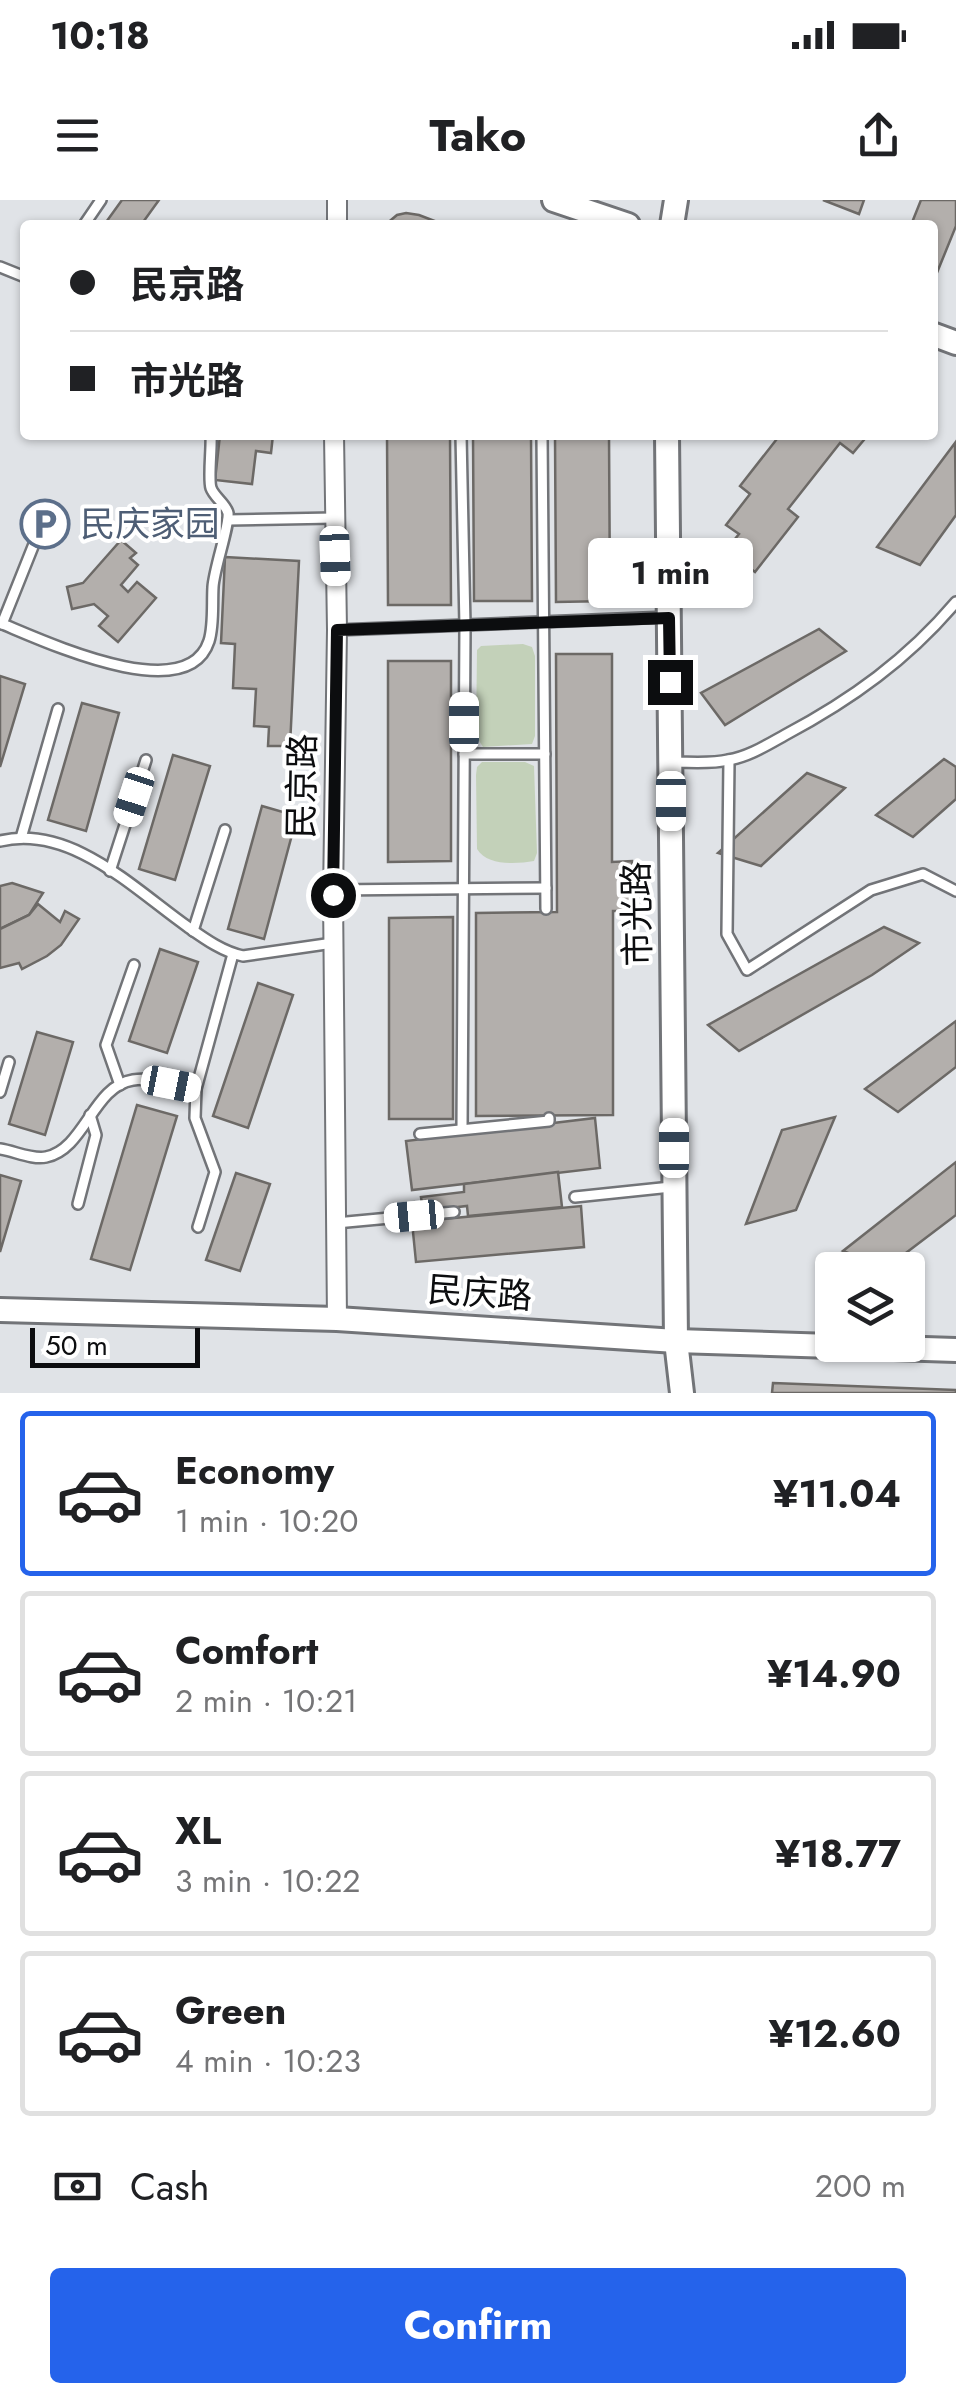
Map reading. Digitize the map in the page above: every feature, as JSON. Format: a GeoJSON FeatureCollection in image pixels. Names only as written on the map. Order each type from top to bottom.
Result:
{"type":"FeatureCollection","features":[{"type":"Feature","properties":{"kind":"street"},"geometry":{"type":"LineString","coordinates":[[554,200],[613,220]]}},
{"type":"Feature","properties":{"kind":"street","name":"民京路"},"geometry":{"type":"LineString","coordinates":[[334,440],[337,1318]]}},
{"type":"Feature","properties":{"kind":"street","name":"市光路"},"geometry":{"type":"LineString","coordinates":[[668,440],[676,1341],[682,1393]]}},
{"type":"Feature","properties":{"kind":"street","name":"民庆路"},"geometry":{"type":"LineString","coordinates":[[0,1310],[337,1318],[676,1341],[956,1350]]}},
{"type":"Feature","properties":{"kind":"lane"},"geometry":{"type":"LineString","coordinates":[[36,539],[1,623],[116,665],[152,672],[177,669],[192,662],[209,641],[216,560],[228,520],[228,511],[210,488],[211,440]]}},
{"type":"Feature","properties":{"kind":"lane"},"geometry":{"type":"LineString","coordinates":[[461,440],[465,626],[462,1129]]}},
{"type":"Feature","properties":{"kind":"lane"},"geometry":{"type":"LineString","coordinates":[[542,440],[546,909]]}},
{"type":"Feature","properties":{"kind":"lane"},"geometry":{"type":"LineString","coordinates":[[228,520],[334,518]]}},
{"type":"Feature","properties":{"kind":"lane"},"geometry":{"type":"LineString","coordinates":[[670,762],[728,760],[759,749],[838,707],[930,633],[956,602]]}},
{"type":"Feature","properties":{"kind":"lane"},"geometry":{"type":"LineString","coordinates":[[337,630],[669,618]]}},
{"type":"Feature","properties":{"kind":"lane"},"geometry":{"type":"LineString","coordinates":[[22,838],[58,709]]}},
{"type":"Feature","properties":{"kind":"lane"},"geometry":{"type":"LineString","coordinates":[[464,754],[545,754]]}},
{"type":"Feature","properties":{"kind":"lane"},"geometry":{"type":"LineString","coordinates":[[110,872],[146,760]]}},
{"type":"Feature","properties":{"kind":"lane"},"geometry":{"type":"LineString","coordinates":[[728,760],[726,934],[747,970],[871,890],[923,874],[956,890]]}},
{"type":"Feature","properties":{"kind":"lane"},"geometry":{"type":"LineString","coordinates":[[193,930],[225,830]]}},
{"type":"Feature","properties":{"kind":"lane"},"geometry":{"type":"LineString","coordinates":[[0,841],[22,838],[65,845],[234,954],[333,943]]}},
{"type":"Feature","properties":{"kind":"lane"},"geometry":{"type":"LineString","coordinates":[[333,890],[546,888]]}},
{"type":"Feature","properties":{"kind":"lane"},"geometry":{"type":"LineString","coordinates":[[198,1228],[215,1172],[195,1118],[196,1089],[234,954]]}},
{"type":"Feature","properties":{"kind":"lane"},"geometry":{"type":"LineString","coordinates":[[120,1085],[106,1045],[134,965]]}},
{"type":"Feature","properties":{"kind":"lane"},"geometry":{"type":"LineString","coordinates":[[0,1092],[9,1062]]}},
{"type":"Feature","properties":{"kind":"lane"},"geometry":{"type":"LineString","coordinates":[[0,1149],[44,1158],[54,1154],[120,1085],[130,1080],[196,1089]]}},
{"type":"Feature","properties":{"kind":"lane"},"geometry":{"type":"LineString","coordinates":[[78,1204],[96,1134],[90,1116]]}},
{"type":"Feature","properties":{"kind":"lane"},"geometry":{"type":"LineString","coordinates":[[420,1134],[549,1118]]}},
{"type":"Feature","properties":{"kind":"lane"},"geometry":{"type":"LineString","coordinates":[[575,1197],[674,1187]]}},
{"type":"Feature","properties":{"kind":"lane"},"geometry":{"type":"LineString","coordinates":[[336,1223],[454,1212]]}},
{"type":"Feature","properties":{"kind":"green space"},"geometry":{"type":"Polygon","coordinates":[[[481,646],[532,647],[535,656],[532,744],[483,747],[476,736],[477,650],[481,646]]]}},
{"type":"Feature","properties":{"kind":"green space"},"geometry":{"type":"Polygon","coordinates":[[[482,762],[525,762],[534,766],[534,861],[495,861],[477,849],[476,775],[482,762]]]}},
{"type":"Feature","properties":{"kind":"building"},"geometry":{"type":"Polygon","coordinates":[[[122,200],[159,200],[145,220],[108,220],[122,200]]]}},
{"type":"Feature","properties":{"kind":"building"},"geometry":{"type":"Polygon","coordinates":[[[823,200],[864,200],[859,214],[823,200]]]}},
{"type":"Feature","properties":{"kind":"building"},"geometry":{"type":"Polygon","coordinates":[[[921,200],[956,200],[956,226],[938,270],[938,220],[913,220],[921,200]]]}},
{"type":"Feature","properties":{"kind":"building"},"geometry":{"type":"Polygon","coordinates":[[[406,213],[432,220],[391,220],[406,213]]]}},
{"type":"Feature","properties":{"kind":"building"},"geometry":{"type":"Polygon","coordinates":[[[219,440],[272,440],[271,453],[256,451],[252,484],[215,480],[219,440]]]}},
{"type":"Feature","properties":{"kind":"building"},"geometry":{"type":"Polygon","coordinates":[[[387,440],[450,440],[451,605],[388,605],[387,440]]]}},
{"type":"Feature","properties":{"kind":"building"},"geometry":{"type":"Polygon","coordinates":[[[473,440],[531,440],[532,601],[474,601],[473,440]]]}},
{"type":"Feature","properties":{"kind":"building"},"geometry":{"type":"Polygon","coordinates":[[[555,440],[609,440],[610,601],[556,602],[555,440]]]}},
{"type":"Feature","properties":{"kind":"building"},"geometry":{"type":"Polygon","coordinates":[[[776,440],[864,440],[853,453],[840,443],[788,509],[798,517],[755,572],[726,550],[739,534],[726,525],[750,494],[740,486],[776,440]]]}},
{"type":"Feature","properties":{"kind":"building"},"geometry":{"type":"Polygon","coordinates":[[[955,443],[956,515],[920,565],[877,547],[955,443]]]}},
{"type":"Feature","properties":{"kind":"building"},"geometry":{"type":"Polygon","coordinates":[[[121,540],[136,553],[130,558],[138,565],[121,585],[128,592],[137,582],[156,598],[118,642],[99,626],[108,616],[94,604],[72,609],[67,587],[83,583],[121,540]]]}},
{"type":"Feature","properties":{"kind":"building"},"geometry":{"type":"Polygon","coordinates":[[[225,557],[299,561],[290,746],[268,746],[269,727],[254,726],[256,689],[233,688],[235,644],[221,643],[225,557]]]}},
{"type":"Feature","properties":{"kind":"building"},"geometry":{"type":"Polygon","coordinates":[[[819,629],[846,651],[725,725],[701,693],[819,629]]]}},
{"type":"Feature","properties":{"kind":"building"},"geometry":{"type":"Polygon","coordinates":[[[556,654],[612,654],[612,862],[632,861],[633,911],[613,911],[613,1115],[476,1116],[476,913],[557,912],[556,654]]]}},
{"type":"Feature","properties":{"kind":"building"},"geometry":{"type":"Polygon","coordinates":[[[388,661],[451,661],[451,861],[388,862],[388,661]]]}},
{"type":"Feature","properties":{"kind":"building"},"geometry":{"type":"Polygon","coordinates":[[[0,676],[25,684],[0,767],[0,676]]]}},
{"type":"Feature","properties":{"kind":"building"},"geometry":{"type":"Polygon","coordinates":[[[82,703],[119,713],[86,831],[48,820],[82,703]]]}},
{"type":"Feature","properties":{"kind":"building"},"geometry":{"type":"Polygon","coordinates":[[[173,755],[210,766],[175,880],[139,869],[173,755]]]}},
{"type":"Feature","properties":{"kind":"building"},"geometry":{"type":"Polygon","coordinates":[[[944,759],[956,767],[956,799],[913,837],[876,815],[944,759]]]}},
{"type":"Feature","properties":{"kind":"building"},"geometry":{"type":"Polygon","coordinates":[[[807,773],[845,788],[761,866],[718,853],[807,773]]]}},
{"type":"Feature","properties":{"kind":"building"},"geometry":{"type":"Polygon","coordinates":[[[262,806],[297,816],[264,939],[228,929],[262,806]]]}},
{"type":"Feature","properties":{"kind":"building"},"geometry":{"type":"Polygon","coordinates":[[[12,883],[43,893],[29,915],[0,929],[0,886],[12,883]]]}},
{"type":"Feature","properties":{"kind":"building"},"geometry":{"type":"Polygon","coordinates":[[[38,904],[60,922],[65,911],[79,919],[61,945],[47,956],[22,969],[19,963],[0,968],[0,929],[29,915],[38,904]]]}},
{"type":"Feature","properties":{"kind":"building"},"geometry":{"type":"Polygon","coordinates":[[[453,917],[453,1119],[389,1119],[389,918],[453,917]]]}},
{"type":"Feature","properties":{"kind":"building"},"geometry":{"type":"Polygon","coordinates":[[[884,927],[919,943],[872,975],[739,1051],[708,1025],[884,927]]]}},
{"type":"Feature","properties":{"kind":"building"},"geometry":{"type":"Polygon","coordinates":[[[160,949],[198,962],[167,1053],[129,1041],[160,949]]]}},
{"type":"Feature","properties":{"kind":"building"},"geometry":{"type":"Polygon","coordinates":[[[258,983],[293,995],[248,1128],[213,1116],[258,983]]]}},
{"type":"Feature","properties":{"kind":"building"},"geometry":{"type":"Polygon","coordinates":[[[956,1021],[956,1067],[898,1112],[865,1089],[956,1021]]]}},
{"type":"Feature","properties":{"kind":"building"},"geometry":{"type":"Polygon","coordinates":[[[37,1032],[73,1042],[45,1135],[9,1124],[37,1032]]]}},
{"type":"Feature","properties":{"kind":"building"},"geometry":{"type":"Polygon","coordinates":[[[137,1105],[177,1116],[130,1270],[91,1259],[137,1105]]]}},
{"type":"Feature","properties":{"kind":"building"},"geometry":{"type":"Polygon","coordinates":[[[835,1117],[796,1210],[746,1224],[782,1130],[835,1117]]]}},
{"type":"Feature","properties":{"kind":"building"},"geometry":{"type":"Polygon","coordinates":[[[595,1118],[600,1168],[412,1190],[406,1141],[595,1118]]]}},
{"type":"Feature","properties":{"kind":"building"},"geometry":{"type":"Polygon","coordinates":[[[956,1162],[956,1215],[907,1252],[843,1251],[956,1162]]]}},
{"type":"Feature","properties":{"kind":"building"},"geometry":{"type":"Polygon","coordinates":[[[558,1172],[562,1207],[468,1216],[467,1206],[423,1211],[421,1197],[464,1192],[464,1184],[558,1172]]]}},
{"type":"Feature","properties":{"kind":"building"},"geometry":{"type":"Polygon","coordinates":[[[236,1173],[270,1184],[240,1271],[206,1260],[236,1173]]]}},
{"type":"Feature","properties":{"kind":"building"},"geometry":{"type":"Polygon","coordinates":[[[0,1175],[21,1181],[0,1252],[0,1175]]]}},
{"type":"Feature","properties":{"kind":"building"},"geometry":{"type":"Polygon","coordinates":[[[581,1206],[584,1247],[416,1262],[412,1222],[581,1206]]]}},
{"type":"Feature","properties":{"kind":"building"},"geometry":{"type":"Polygon","coordinates":[[[773,1383],[956,1390],[956,1393],[772,1393],[773,1383]]]}},
{"type":"Feature","properties":{"kind":"place","name":"民庆家园"},"geometry":{"type":"Point","coordinates":[45,524]}},
{"type":"Feature","properties":{"kind":"route"},"geometry":{"type":"LineString","coordinates":[[333,895],[337,630],[669,618],[670,682]]}}]}
